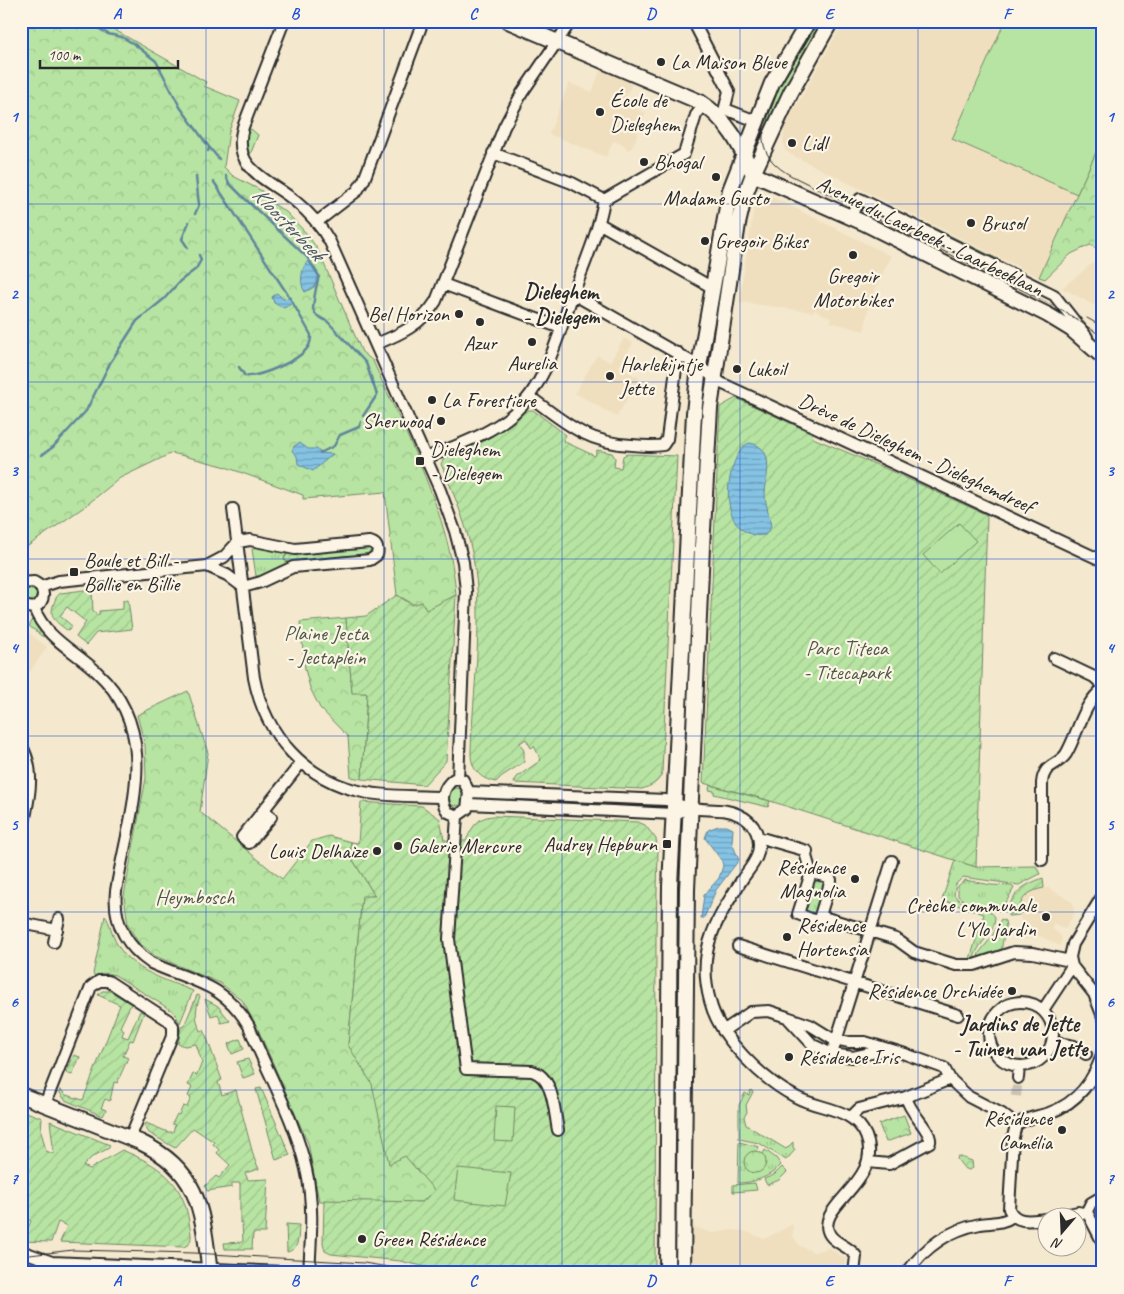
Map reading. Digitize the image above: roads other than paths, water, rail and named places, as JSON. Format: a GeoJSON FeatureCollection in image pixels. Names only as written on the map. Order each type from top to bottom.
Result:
{"type":"FeatureCollection","features":[{"type":"Feature","properties":{"kind":"main road"},"geometry":{"type":"LineString","coordinates":[[508,21],[722,113],[753,174]]}},
{"type":"Feature","properties":{"kind":"main road"},"geometry":{"type":"LineString","coordinates":[[666,1273],[670,886],[692,437],[700,366],[730,190],[743,152],[772,83],[809,21]]}},
{"type":"Feature","properties":{"kind":"main road"},"geometry":{"type":"LineString","coordinates":[[684,1273],[687,890],[708,427],[740,209],[753,174],[791,92],[831,21]]}},
{"type":"Feature","properties":{"kind":"main road","name":"Avenue du Laerbeek - Laarbeeklaan"},"geometry":{"type":"LineString","coordinates":[[753,174],[850,218],[1048,315],[1070,329],[1100,354]]}},
{"type":"Feature","properties":{"kind":"main road"},"geometry":{"type":"LineString","coordinates":[[21,1095],[130,1138],[163,1155],[182,1172],[194,1190],[202,1217],[210,1271]]}},
{"type":"Feature","properties":{"kind":"street"},"geometry":{"type":"LineString","coordinates":[[284,21],[250,106],[241,133],[240,146],[251,170],[286,194],[317,222],[330,242],[426,458],[455,531],[465,575],[466,627],[458,778]]}},
{"type":"Feature","properties":{"kind":"street"},"geometry":{"type":"LineString","coordinates":[[317,222],[356,191],[364,180],[422,21]]}},
{"type":"Feature","properties":{"kind":"street"},"geometry":{"type":"LineString","coordinates":[[376,344],[405,332],[422,320],[436,301],[493,153],[522,93],[570,21]]}},
{"type":"Feature","properties":{"kind":"street"},"geometry":{"type":"LineString","coordinates":[[693,21],[728,89],[729,95],[722,113],[756,121]]}},
{"type":"Feature","properties":{"kind":"street"},"geometry":{"type":"LineString","coordinates":[[604,200],[684,154],[696,115],[704,105]]}},
{"type":"Feature","properties":{"kind":"street"},"geometry":{"type":"LineString","coordinates":[[493,153],[572,183],[604,200]]}},
{"type":"Feature","properties":{"kind":"street","name":"Avenue du Laerbeek - Laarbeeklaan"},"geometry":{"type":"LineString","coordinates":[[850,218],[860,199],[1054,295],[1100,354]]}},
{"type":"Feature","properties":{"kind":"street"},"geometry":{"type":"LineString","coordinates":[[426,458],[496,427],[514,413],[529,396],[542,375],[561,328],[600,224],[604,200]]}},
{"type":"Feature","properties":{"kind":"street"},"geometry":{"type":"LineString","coordinates":[[600,224],[713,288]]}},
{"type":"Feature","properties":{"kind":"street"},"geometry":{"type":"LineString","coordinates":[[443,284],[561,328]]}},
{"type":"Feature","properties":{"kind":"street","name":"Drève de Dieleghem - Dieleghemdreef"},"geometry":{"type":"LineString","coordinates":[[573,294],[700,366],[714,378],[1103,561]]}},
{"type":"Feature","properties":{"kind":"street"},"geometry":{"type":"LineString","coordinates":[[529,396],[574,430],[591,438],[620,445],[663,445],[667,439],[678,353]]}},
{"type":"Feature","properties":{"kind":"street"},"geometry":{"type":"LineString","coordinates":[[233,508],[254,678],[261,705],[276,734],[301,763],[332,782],[362,792],[443,797]]}},
{"type":"Feature","properties":{"kind":"street"},"geometry":{"type":"LineString","coordinates":[[21,583],[30,581],[41,587],[59,581],[207,566],[224,557],[238,542],[255,541],[295,549],[369,542],[378,549],[377,555],[370,560],[294,567],[262,582],[243,587]]}},
{"type":"Feature","properties":{"kind":"street"},"geometry":{"type":"LineString","coordinates":[[207,566],[227,574],[243,587]]}},
{"type":"Feature","properties":{"kind":"street"},"geometry":{"type":"LineString","coordinates":[[21,606],[26,609],[34,608],[43,599],[41,587]]}},
{"type":"Feature","properties":{"kind":"street"},"geometry":{"type":"LineString","coordinates":[[21,1251],[52,1262],[164,1270],[309,1273],[310,1203],[306,1170],[294,1131],[240,1010],[223,994],[150,963],[141,957],[123,936],[117,920],[116,891],[138,772],[136,749],[128,721],[118,699],[102,677],[43,627],[34,608]]}},
{"type":"Feature","properties":{"kind":"street"},"geometry":{"type":"LineString","coordinates":[[1042,860],[1042,783],[1044,772],[1064,757],[1090,705],[1103,687],[1094,677],[1054,658]]}},
{"type":"Feature","properties":{"kind":"street"},"geometry":{"type":"LineString","coordinates":[[21,745],[28,758],[31,776],[21,836]]}},
{"type":"Feature","properties":{"kind":"street"},"geometry":{"type":"LineString","coordinates":[[264,810],[301,763]]}},
{"type":"Feature","properties":{"kind":"street"},"geometry":{"type":"LineString","coordinates":[[458,778],[466,783],[469,792],[469,804],[464,813],[457,816],[452,815],[445,808],[443,797],[446,786],[458,778]]}},
{"type":"Feature","properties":{"kind":"street"},"geometry":{"type":"LineString","coordinates":[[469,792],[674,808]]}},
{"type":"Feature","properties":{"kind":"street"},"geometry":{"type":"LineString","coordinates":[[469,804],[690,808],[735,813],[751,823],[758,837],[756,858],[719,916],[707,950],[705,972],[709,999],[723,1031],[748,1059],[788,1093],[816,1106],[842,1112],[851,1117],[866,1136],[869,1146],[868,1162],[863,1175],[830,1214],[826,1224],[830,1236],[856,1256],[854,1273]]}},
{"type":"Feature","properties":{"kind":"street"},"geometry":{"type":"LineString","coordinates":[[457,816],[449,939],[466,1070],[532,1071],[540,1074],[547,1081],[558,1130]]}},
{"type":"Feature","properties":{"kind":"street"},"geometry":{"type":"LineString","coordinates":[[758,837],[807,851],[806,856],[811,873],[798,914],[815,921],[820,916],[830,880],[829,877],[811,873]]}},
{"type":"Feature","properties":{"kind":"street"},"geometry":{"type":"LineString","coordinates":[[832,1054],[892,860]]}},
{"type":"Feature","properties":{"kind":"street"},"geometry":{"type":"LineString","coordinates":[[1043,1010],[1071,963],[1071,948],[1103,895]]}},
{"type":"Feature","properties":{"kind":"street"},"geometry":{"type":"LineString","coordinates":[[820,916],[896,939],[917,953],[959,965],[974,964],[1014,952],[1033,953],[1071,963],[1094,994],[1103,1017]]}},
{"type":"Feature","properties":{"kind":"street"},"geometry":{"type":"LineString","coordinates":[[54,942],[59,919]]}},
{"type":"Feature","properties":{"kind":"street"},"geometry":{"type":"LineString","coordinates":[[21,923],[57,930]]}},
{"type":"Feature","properties":{"kind":"street"},"geometry":{"type":"LineString","coordinates":[[738,946],[958,1015]]}},
{"type":"Feature","properties":{"kind":"street"},"geometry":{"type":"LineString","coordinates":[[45,1104],[91,987],[99,981],[108,981],[168,1020],[173,1026],[173,1034],[130,1138]]}},
{"type":"Feature","properties":{"kind":"street"},"geometry":{"type":"LineString","coordinates":[[1012,1003],[1028,1003],[1043,1010],[1052,1025],[1052,1042],[1042,1058],[1032,1064],[1020,1066],[1006,1062],[995,1052],[989,1039],[990,1024],[998,1011],[1012,1003]]}},
{"type":"Feature","properties":{"kind":"street"},"geometry":{"type":"LineString","coordinates":[[723,1031],[757,1010],[810,1025],[837,1040],[865,1042],[889,1049],[940,1066],[950,1079],[977,1102],[1002,1114],[1016,1125]]}},
{"type":"Feature","properties":{"kind":"street"},"geometry":{"type":"LineString","coordinates":[[787,1017],[813,1045],[832,1054],[853,1057],[889,1049]]}},
{"type":"Feature","properties":{"kind":"street"},"geometry":{"type":"LineString","coordinates":[[1052,1042],[1074,1046],[1086,1054]]}},
{"type":"Feature","properties":{"kind":"street"},"geometry":{"type":"LineString","coordinates":[[1013,1216],[1009,1205],[1013,1137],[1016,1125],[1025,1120],[1057,1110],[1077,1096],[1095,1074],[1103,1051]]}},
{"type":"Feature","properties":{"kind":"street"},"geometry":{"type":"LineString","coordinates":[[1018,1078],[1020,1066]]}},
{"type":"Feature","properties":{"kind":"street"},"geometry":{"type":"LineString","coordinates":[[851,1117],[862,1107],[906,1097],[950,1079]]}},
{"type":"Feature","properties":{"kind":"street"},"geometry":{"type":"LineString","coordinates":[[868,1162],[889,1164],[930,1142],[930,1133],[910,1110],[906,1097]]}},
{"type":"Feature","properties":{"kind":"street"},"geometry":{"type":"LineString","coordinates":[[1103,1196],[1091,1203],[1086,1213],[1093,1220],[1103,1243]]}},
{"type":"Feature","properties":{"kind":"street"},"geometry":{"type":"LineString","coordinates":[[907,1273],[926,1250],[944,1237],[965,1228],[998,1223],[1013,1216],[1024,1220],[1036,1219]]}},
{"type":"Feature","properties":{"kind":"water"},"geometry":{"type":"Polygon","coordinates":[[[309,260],[319,276],[314,287],[305,292],[302,285],[302,276],[304,267],[309,260]]]}},
{"type":"Feature","properties":{"kind":"water"},"geometry":{"type":"Polygon","coordinates":[[[277,293],[283,299],[290,298],[293,303],[284,308],[274,303],[272,297],[277,293]]]}},
{"type":"Feature","properties":{"kind":"water"},"geometry":{"type":"Polygon","coordinates":[[[300,443],[308,449],[317,449],[320,453],[333,454],[313,471],[298,464],[297,456],[292,451],[294,446],[300,443]]]}},
{"type":"Feature","properties":{"kind":"water"},"geometry":{"type":"Polygon","coordinates":[[[750,443],[758,446],[767,457],[765,496],[771,527],[765,535],[754,535],[741,528],[733,516],[729,502],[729,486],[732,471],[743,447],[750,443]]]}},
{"type":"Feature","properties":{"kind":"water"},"geometry":{"type":"Polygon","coordinates":[[[718,826],[727,826],[733,829],[732,843],[739,860],[716,890],[704,918],[701,918],[704,895],[719,878],[723,866],[722,861],[705,838],[708,830],[718,826]]]}},
{"type":"Feature","properties":{"kind":"waterway","name":"Kloosterbeek"},"geometry":{"type":"LineString","coordinates":[[86,21],[108,34],[122,37],[156,61],[180,107],[209,147],[208,151]]}},
{"type":"Feature","properties":{"kind":"waterway","name":"Kloosterbeek"},"geometry":{"type":"LineString","coordinates":[[209,147],[219,159]]}},
{"type":"Feature","properties":{"kind":"waterway","name":"Kloosterbeek"},"geometry":{"type":"LineString","coordinates":[[226,176],[229,183],[307,257],[319,276],[313,309],[316,315],[328,322],[366,363],[377,395],[363,416]]}},
{"type":"Feature","properties":{"kind":"waterway","name":"Kloosterbeek"},"geometry":{"type":"LineString","coordinates":[[195,214],[199,205],[196,177]]}},
{"type":"Feature","properties":{"kind":"waterway","name":"Kloosterbeek"},"geometry":{"type":"LineString","coordinates":[[214,182],[290,298],[311,335],[310,344],[304,352],[280,367],[252,376],[245,376],[239,367]]}},
{"type":"Feature","properties":{"kind":"waterway","name":"Kloosterbeek"},"geometry":{"type":"LineString","coordinates":[[188,248],[182,239],[189,222]]}},
{"type":"Feature","properties":{"kind":"waterway","name":"Kloosterbeek"},"geometry":{"type":"LineString","coordinates":[[42,455],[53,447],[86,411],[110,363],[137,321],[164,299],[180,281],[196,269],[201,260],[199,255]]}},
{"type":"Feature","properties":{"kind":"waterway","name":"Kloosterbeek"},"geometry":{"type":"LineString","coordinates":[[320,453],[334,446],[340,435],[359,427],[361,422]]}},
{"type":"Feature","properties":{"kind":"tunnel"},"geometry":{"type":"LineString","coordinates":[[1016,1096],[1018,1078]]}},
{"type":"Feature","properties":{"kind":"tram line"},"geometry":{"type":"LineString","coordinates":[[817,21],[792,63],[774,97],[768,113],[763,140],[766,152],[772,161],[790,175],[1042,300],[1070,315],[1103,337]]}},
{"type":"Feature","properties":{"kind":"tram line"},"geometry":{"type":"LineString","coordinates":[[1087,318],[1103,327]]}},
{"type":"Feature","properties":{"kind":"tram line"},"geometry":{"type":"LineString","coordinates":[[21,1256],[73,1250],[194,1253],[364,1263],[424,1273]]}},
{"type":"Feature","properties":{"kind":"place","name":"La Maison Bleue"},"geometry":{"type":"Point","coordinates":[661,62]}},
{"type":"Feature","properties":{"kind":"place","name":"École de Dieleghem"},"geometry":{"type":"Point","coordinates":[600,112]}},
{"type":"Feature","properties":{"kind":"place","name":"Lidl"},"geometry":{"type":"Point","coordinates":[792,143]}},
{"type":"Feature","properties":{"kind":"place","name":"Bhogal"},"geometry":{"type":"Point","coordinates":[644,162]}},
{"type":"Feature","properties":{"kind":"place","name":"Madame Gusto"},"geometry":{"type":"Point","coordinates":[716,177]}},
{"type":"Feature","properties":{"kind":"place","name":"Brusol"},"geometry":{"type":"Point","coordinates":[971,223]}},
{"type":"Feature","properties":{"kind":"place","name":"Gregoir Bikes"},"geometry":{"type":"Point","coordinates":[705,241]}},
{"type":"Feature","properties":{"kind":"place","name":"Gregoir Motorbikes"},"geometry":{"type":"Point","coordinates":[853,255]}},
{"type":"Feature","properties":{"kind":"place","name":"Bel Horizon"},"geometry":{"type":"Point","coordinates":[459,314]}},
{"type":"Feature","properties":{"kind":"place","name":"Azur"},"geometry":{"type":"Point","coordinates":[480,322]}},
{"type":"Feature","properties":{"kind":"place","name":"Aurelia"},"geometry":{"type":"Point","coordinates":[532,342]}},
{"type":"Feature","properties":{"kind":"place","name":"Lukoil"},"geometry":{"type":"Point","coordinates":[737,369]}},
{"type":"Feature","properties":{"kind":"place","name":"Harlekijntje Jette"},"geometry":{"type":"Point","coordinates":[610,376]}},
{"type":"Feature","properties":{"kind":"place","name":"La Forestiere"},"geometry":{"type":"Point","coordinates":[432,400]}},
{"type":"Feature","properties":{"kind":"place","name":"Sherwood"},"geometry":{"type":"Point","coordinates":[441,421]}},
{"type":"Feature","properties":{"kind":"place","name":"Dieleghem - Dielegem"},"geometry":{"type":"Point","coordinates":[420,461]}},
{"type":"Feature","properties":{"kind":"place","name":"Boule et Bill - Bollie en Billie"},"geometry":{"type":"Point","coordinates":[74,572]}},
{"type":"Feature","properties":{"kind":"place","name":"Audrey Hepburn"},"geometry":{"type":"Point","coordinates":[667,844]}},
{"type":"Feature","properties":{"kind":"place","name":"Galerie Mercure"},"geometry":{"type":"Point","coordinates":[398,846]}},
{"type":"Feature","properties":{"kind":"place","name":"Louis Delhaize"},"geometry":{"type":"Point","coordinates":[377,851]}},
{"type":"Feature","properties":{"kind":"place","name":"Résidence Magnolia"},"geometry":{"type":"Point","coordinates":[855,879]}},
{"type":"Feature","properties":{"kind":"place","name":"Crèche communale L'Ylo jardin"},"geometry":{"type":"Point","coordinates":[1046,917]}},
{"type":"Feature","properties":{"kind":"place","name":"Résidence Hortensia"},"geometry":{"type":"Point","coordinates":[787,937]}},
{"type":"Feature","properties":{"kind":"place","name":"Résidence Orchidée"},"geometry":{"type":"Point","coordinates":[1012,991]}},
{"type":"Feature","properties":{"kind":"place","name":"Résidence Iris"},"geometry":{"type":"Point","coordinates":[789,1057]}},
{"type":"Feature","properties":{"kind":"place","name":"Résidence Camélia"},"geometry":{"type":"Point","coordinates":[1062,1130]}},
{"type":"Feature","properties":{"kind":"place","name":"Green Résidence"},"geometry":{"type":"Point","coordinates":[362,1239]}},
{"type":"Feature","properties":{"kind":"district","name":"Dieleghem - Dielegem"},"geometry":{"type":"Point","coordinates":[561,304]}},
{"type":"Feature","properties":{"kind":"district","name":"Jardins de Jette - Tuinen van Jette"},"geometry":{"type":"Point","coordinates":[1020,1036]}},
{"type":"Feature","properties":{"kind":"park label","name":"Plaine Jecta - Jectaplein"},"geometry":{"type":"Point","coordinates":[326,645]}},
{"type":"Feature","properties":{"kind":"park label","name":"Parc Titeca - Titecapark"},"geometry":{"type":"Point","coordinates":[847,660]}},
{"type":"Feature","properties":{"kind":"park label","name":"Heymbosch"},"geometry":{"type":"Point","coordinates":[195,897]}}]}
